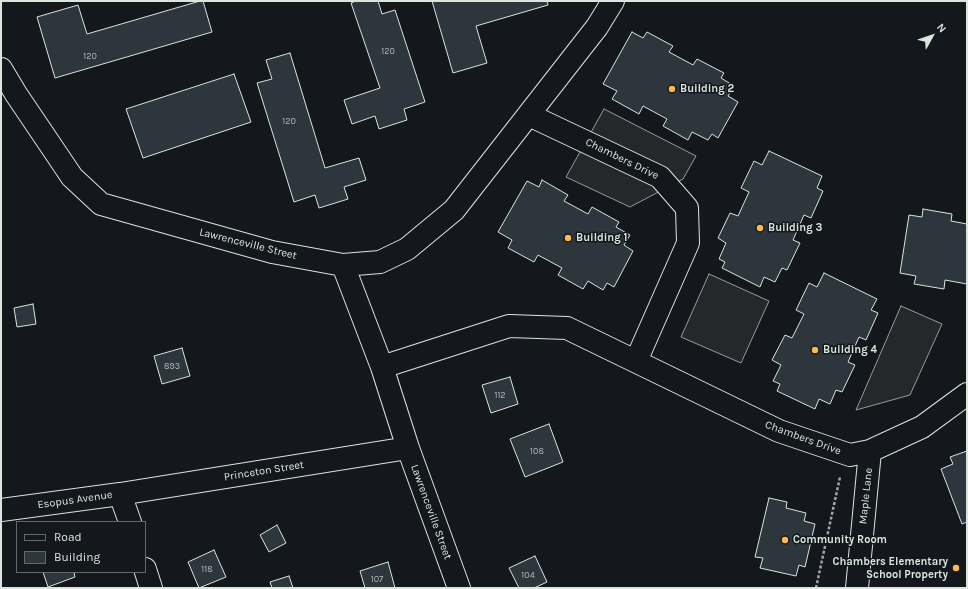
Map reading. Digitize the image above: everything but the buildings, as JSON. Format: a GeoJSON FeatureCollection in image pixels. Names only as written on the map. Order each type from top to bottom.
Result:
{"type":"FeatureCollection","features":[{"type":"Feature","properties":{"kind":"street"},"geometry":{"type":"LineString","coordinates":[[343,265],[380,262],[407,249],[454,210],[597,27],[613,1]]}},
{"type":"Feature","properties":{"kind":"street","name":"Lawrenceville Street"},"geometry":{"type":"LineString","coordinates":[[1,69],[72,178],[101,204],[272,252],[343,265],[382,366],[408,448],[459,588]]}},
{"type":"Feature","properties":{"kind":"street","name":"Chambers Drive"},"geometry":{"type":"LineString","coordinates":[[529,114],[660,176],[687,208],[688,243],[636,361]]}},
{"type":"Feature","properties":{"kind":"street","name":"Chambers Drive"},"geometry":{"type":"LineString","coordinates":[[382,366],[509,326],[567,328],[779,431],[850,455],[870,451],[922,427],[967,394]]}},
{"type":"Feature","properties":{"kind":"street","name":"Princeton Street"},"geometry":{"type":"LineString","coordinates":[[120,494],[408,448]]}},
{"type":"Feature","properties":{"kind":"street","name":"Maple Lane"},"geometry":{"type":"LineString","coordinates":[[857,588],[870,451]]}},
{"type":"Feature","properties":{"kind":"street","name":"Esopus Avenue"},"geometry":{"type":"LineString","coordinates":[[1,510],[120,494],[130,521]]}},
{"type":"Feature","properties":{"kind":"street"},"geometry":{"type":"LineString","coordinates":[[146,572],[151,588]]}},
{"type":"Feature","properties":{"kind":"path"},"geometry":{"type":"LineString","coordinates":[[816,588],[840,476]]}},
{"type":"Feature","properties":{"kind":"shaded area"},"geometry":{"type":"Polygon","coordinates":[[[604,109],[696,156],[683,179],[630,207],[566,177],[604,109]]]}},
{"type":"Feature","properties":{"kind":"shaded area"},"geometry":{"type":"Polygon","coordinates":[[[709,274],[769,301],[741,363],[681,337],[709,274]]]}},
{"type":"Feature","properties":{"kind":"shaded area"},"geometry":{"type":"Polygon","coordinates":[[[901,306],[942,324],[910,395],[856,410],[901,306]]]}},
{"type":"Feature","properties":{"kind":"place","name":"Building 2"},"geometry":{"type":"Point","coordinates":[672,89]}},
{"type":"Feature","properties":{"kind":"place","name":"Building 3"},"geometry":{"type":"Point","coordinates":[760,228]}},
{"type":"Feature","properties":{"kind":"place","name":"Building 1"},"geometry":{"type":"Point","coordinates":[568,238]}},
{"type":"Feature","properties":{"kind":"place","name":"Building 4"},"geometry":{"type":"Point","coordinates":[815,350]}},
{"type":"Feature","properties":{"kind":"place","name":"Community Room"},"geometry":{"type":"Point","coordinates":[785,540]}},
{"type":"Feature","properties":{"kind":"place","name":"Chambers Elementary School Property"},"geometry":{"type":"Point","coordinates":[956,568]}}]}
